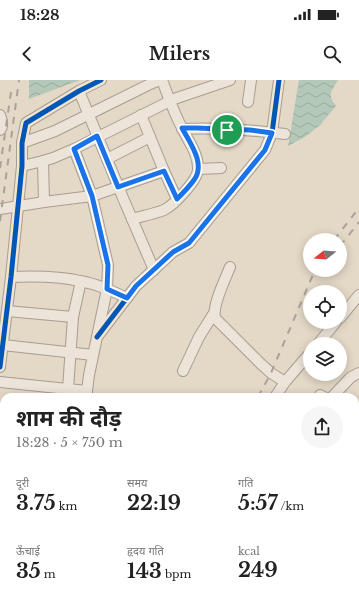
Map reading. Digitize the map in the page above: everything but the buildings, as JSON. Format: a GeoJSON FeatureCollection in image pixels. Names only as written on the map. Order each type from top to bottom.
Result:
{"type":"FeatureCollection","features":[{"type":"Feature","properties":{"kind":"street"},"geometry":{"type":"LineString","coordinates":[[0,367],[18,207],[22,166],[22,143],[26,123],[80,91],[102,80]]}},
{"type":"Feature","properties":{"kind":"street"},"geometry":{"type":"LineString","coordinates":[[22,143],[55,131],[161,80],[196,156],[199,169],[194,180],[170,207],[162,211],[132,219]]}},
{"type":"Feature","properties":{"kind":"street"},"geometry":{"type":"LineString","coordinates":[[22,166],[43,162],[74,149],[97,136],[170,101],[230,80]]}},
{"type":"Feature","properties":{"kind":"street"},"geometry":{"type":"LineString","coordinates":[[248,102],[251,80]]}},
{"type":"Feature","properties":{"kind":"street"},"geometry":{"type":"LineString","coordinates":[[97,337],[136,286],[173,252],[189,243],[265,150],[272,133],[279,80]]}},
{"type":"Feature","properties":{"kind":"street"},"geometry":{"type":"LineString","coordinates":[[80,91],[118,187],[154,270]]}},
{"type":"Feature","properties":{"kind":"street"},"geometry":{"type":"LineString","coordinates":[[0,115],[2,125],[0,130]]}},
{"type":"Feature","properties":{"kind":"street"},"geometry":{"type":"LineString","coordinates":[[141,115],[177,199]]}},
{"type":"Feature","properties":{"kind":"street"},"geometry":{"type":"LineString","coordinates":[[182,128],[250,130],[285,134]]}},
{"type":"Feature","properties":{"kind":"street"},"geometry":{"type":"LineString","coordinates":[[107,159],[150,137]]}},
{"type":"Feature","properties":{"kind":"street"},"geometry":{"type":"LineString","coordinates":[[74,149],[92,196],[108,265],[107,289],[93,355],[87,393]]}},
{"type":"Feature","properties":{"kind":"street"},"geometry":{"type":"LineString","coordinates":[[43,162],[44,202]]}},
{"type":"Feature","properties":{"kind":"street"},"geometry":{"type":"LineString","coordinates":[[199,169],[221,168]]}},
{"type":"Feature","properties":{"kind":"street"},"geometry":{"type":"LineString","coordinates":[[0,209],[92,196],[164,171]]}},
{"type":"Feature","properties":{"kind":"street"},"geometry":{"type":"LineString","coordinates":[[230,267],[215,306],[215,318],[271,374],[285,382]]}},
{"type":"Feature","properties":{"kind":"street"},"geometry":{"type":"LineString","coordinates":[[11,277],[33,276],[81,281],[107,289],[127,298]]}},
{"type":"Feature","properties":{"kind":"street"},"geometry":{"type":"LineString","coordinates":[[68,389],[73,317],[81,281]]}},
{"type":"Feature","properties":{"kind":"street"},"geometry":{"type":"LineString","coordinates":[[347,310],[359,295]]}},
{"type":"Feature","properties":{"kind":"street"},"geometry":{"type":"LineString","coordinates":[[7,311],[73,317]]}},
{"type":"Feature","properties":{"kind":"street"},"geometry":{"type":"LineString","coordinates":[[183,371],[199,337],[214,313]]}},
{"type":"Feature","properties":{"kind":"street"},"geometry":{"type":"LineString","coordinates":[[324,337],[330,329]]}},
{"type":"Feature","properties":{"kind":"street"},"geometry":{"type":"LineString","coordinates":[[3,345],[93,355]]}},
{"type":"Feature","properties":{"kind":"street"},"geometry":{"type":"LineString","coordinates":[[278,393],[303,361]]}},
{"type":"Feature","properties":{"kind":"street"},"geometry":{"type":"LineString","coordinates":[[336,393],[351,377],[359,373]]}},
{"type":"Feature","properties":{"kind":"street"},"geometry":{"type":"LineString","coordinates":[[0,382],[68,389],[83,393]]}},
{"type":"Feature","properties":{"kind":"water"},"geometry":{"type":"Polygon","coordinates":[[[29,80],[80,80],[29,99],[29,80]]]}},
{"type":"Feature","properties":{"kind":"water"},"geometry":{"type":"Polygon","coordinates":[[[299,80],[338,80],[331,93],[332,99],[336,106],[320,125],[305,137],[288,146],[299,80]]]}},
{"type":"Feature","properties":{"kind":"railway"},"geometry":{"type":"LineString","coordinates":[[0,221],[19,80]]}},
{"type":"Feature","properties":{"kind":"railway"},"geometry":{"type":"LineString","coordinates":[[0,168],[12,85]]}},
{"type":"Feature","properties":{"kind":"railway"},"geometry":{"type":"LineString","coordinates":[[339,233],[359,208]]}},
{"type":"Feature","properties":{"kind":"railway"},"geometry":{"type":"LineString","coordinates":[[347,237],[359,222]]}},
{"type":"Feature","properties":{"kind":"railway"},"geometry":{"type":"LineString","coordinates":[[260,393],[271,373],[312,277]]}},
{"type":"Feature","properties":{"kind":"cycle path"},"geometry":{"type":"LineString","coordinates":[[0,367],[22,166],[22,143],[26,123],[79,91],[101,80]]}},
{"type":"Feature","properties":{"kind":"cycle path"},"geometry":{"type":"LineString","coordinates":[[97,337],[136,286],[173,252],[189,243],[265,150],[272,133],[279,80]]}},
{"type":"Feature","properties":{"kind":"route"},"geometry":{"type":"LineString","coordinates":[[182,128],[227,130],[250,130],[272,133],[265,150],[189,243],[173,252],[136,286],[127,298],[107,289],[108,265],[92,196],[74,149],[97,136],[118,187],[164,171],[177,199],[194,180],[199,169],[194,151],[182,128]]}}]}
